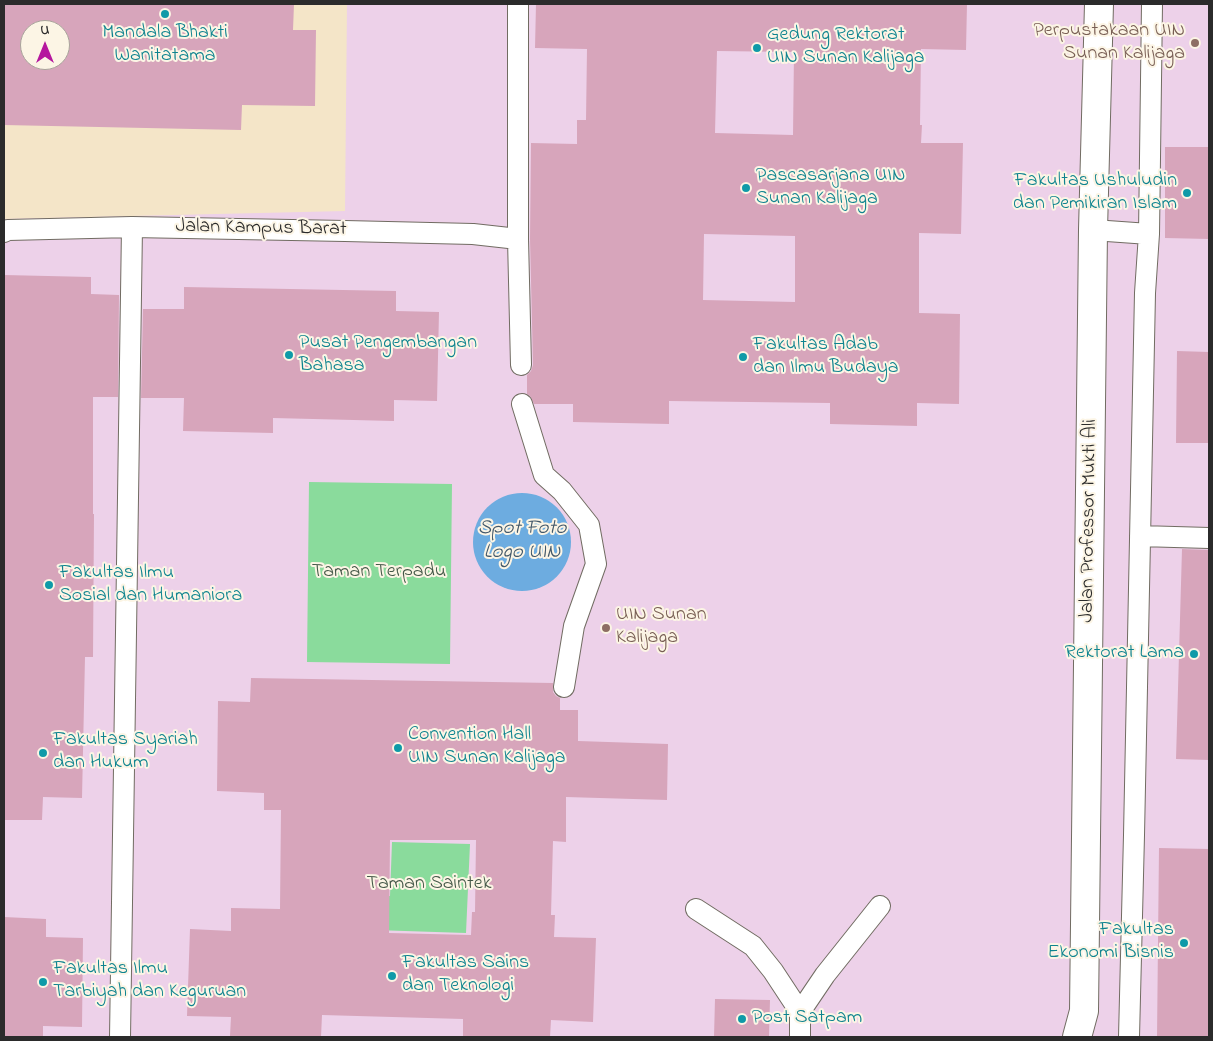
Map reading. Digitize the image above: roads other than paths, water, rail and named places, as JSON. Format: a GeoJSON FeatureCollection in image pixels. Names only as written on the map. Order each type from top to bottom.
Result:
{"type":"FeatureCollection","features":[{"type":"Feature","properties":{"kind":"main road","name":"Jalan Professor Mukti Ali"},"geometry":{"type":"LineString","coordinates":[[1077,1037],[1084,1012],[1093,230],[1099,4]]}},
{"type":"Feature","properties":{"kind":"lane"},"geometry":{"type":"LineString","coordinates":[[518,4],[518,239],[521,366]]}},
{"type":"Feature","properties":{"kind":"lane"},"geometry":{"type":"LineString","coordinates":[[1129,1037],[1145,293],[1149,234],[1152,4]]}},
{"type":"Feature","properties":{"kind":"lane"},"geometry":{"type":"LineString","coordinates":[[120,1037],[132,227]]}},
{"type":"Feature","properties":{"kind":"lane","name":"Jalan Kampus Barat"},"geometry":{"type":"LineString","coordinates":[[4,232],[8,230],[132,227],[474,234],[518,239]]}},
{"type":"Feature","properties":{"kind":"lane"},"geometry":{"type":"LineString","coordinates":[[1093,230],[1149,234]]}},
{"type":"Feature","properties":{"kind":"lane"},"geometry":{"type":"LineString","coordinates":[[522,404],[544,474],[562,491],[589,525],[596,564],[574,626],[564,688]]}},
{"type":"Feature","properties":{"kind":"lane"},"geometry":{"type":"LineString","coordinates":[[1140,536],[1209,538]]}},
{"type":"Feature","properties":{"kind":"lane"},"geometry":{"type":"LineString","coordinates":[[800,1012],[825,975],[880,906]]}},
{"type":"Feature","properties":{"kind":"lane"},"geometry":{"type":"LineString","coordinates":[[696,910],[753,946],[773,971],[800,1012],[800,1037]]}},
{"type":"Feature","properties":{"kind":"water","name":"Spot Foto Logo UIN"},"geometry":{"type":"Polygon","coordinates":[[[512,493],[532,493],[541,496],[557,507],[568,523],[571,532],[571,552],[568,561],[557,577],[541,588],[532,591],[512,591],[495,583],[481,569],[473,552],[473,532],[481,515],[495,501],[512,493]]]}},
{"type":"Feature","properties":{"kind":"place","name":"Mandala Bhakti Wanitatama"},"geometry":{"type":"Point","coordinates":[165,14]}},
{"type":"Feature","properties":{"kind":"place","name":"Perpustakaan UIN Sunan Kalijaga"},"geometry":{"type":"Point","coordinates":[1195,43]}},
{"type":"Feature","properties":{"kind":"place","name":"Gedung Rektorat UIN Sunan Kalijaga"},"geometry":{"type":"Point","coordinates":[757,48]}},
{"type":"Feature","properties":{"kind":"place","name":"Pascasarjana UIN Sunan Kalijaga"},"geometry":{"type":"Point","coordinates":[746,188]}},
{"type":"Feature","properties":{"kind":"place","name":"Fakultas Ushuludin dan Pemikiran Islam"},"geometry":{"type":"Point","coordinates":[1187,193]}},
{"type":"Feature","properties":{"kind":"place","name":"Pusat Pengembangan Bahasa"},"geometry":{"type":"Point","coordinates":[289,355]}},
{"type":"Feature","properties":{"kind":"place","name":"Fakultas Adab dan Ilmu Budaya"},"geometry":{"type":"Point","coordinates":[743,357]}},
{"type":"Feature","properties":{"kind":"place","name":"Fakultas Ilmu Sosial dan Humaniora"},"geometry":{"type":"Point","coordinates":[49,585]}},
{"type":"Feature","properties":{"kind":"place","name":"UIN Sunan Kalijaga"},"geometry":{"type":"Point","coordinates":[606,628]}},
{"type":"Feature","properties":{"kind":"place","name":"Rektorat Lama"},"geometry":{"type":"Point","coordinates":[1194,654]}},
{"type":"Feature","properties":{"kind":"place","name":"Convention Hall UIN Sunan Kalijaga"},"geometry":{"type":"Point","coordinates":[398,748]}},
{"type":"Feature","properties":{"kind":"place","name":"Fakultas Syariah dan Hukum"},"geometry":{"type":"Point","coordinates":[43,753]}},
{"type":"Feature","properties":{"kind":"place","name":"Fakultas Ekonomi Bisnis"},"geometry":{"type":"Point","coordinates":[1184,943]}},
{"type":"Feature","properties":{"kind":"place","name":"Fakultas Sains dan Teknologi"},"geometry":{"type":"Point","coordinates":[392,976]}},
{"type":"Feature","properties":{"kind":"place","name":"Fakultas Ilmu Tarbiyah dan Keguruan"},"geometry":{"type":"Point","coordinates":[43,982]}},
{"type":"Feature","properties":{"kind":"place","name":"Post Satpam"},"geometry":{"type":"Point","coordinates":[742,1019]}},
{"type":"Feature","properties":{"kind":"park label","name":"Taman Terpadu"},"geometry":{"type":"Point","coordinates":[379,573]}},
{"type":"Feature","properties":{"kind":"park label","name":"Taman Saintek"},"geometry":{"type":"Point","coordinates":[429,885]}}]}
